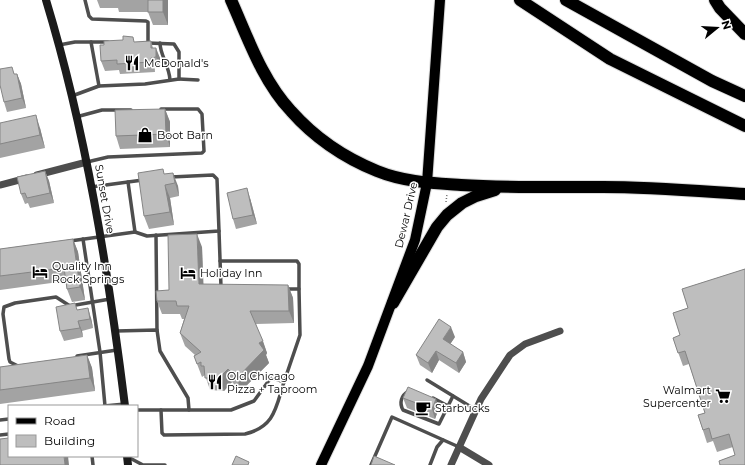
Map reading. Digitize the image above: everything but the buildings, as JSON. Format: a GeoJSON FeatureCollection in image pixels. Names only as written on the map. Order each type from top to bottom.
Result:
{"type":"FeatureCollection","features":[{"type":"Feature","properties":{"kind":"highway"},"geometry":{"type":"LineString","coordinates":[[231,0],[264,74],[290,111],[309,129],[332,146],[360,163],[392,176],[426,183],[506,186],[622,187],[745,194]]}},
{"type":"Feature","properties":{"kind":"highway"},"geometry":{"type":"LineString","coordinates":[[520,0],[610,59],[745,126]]}},
{"type":"Feature","properties":{"kind":"highway"},"geometry":{"type":"LineString","coordinates":[[566,0],[712,80],[745,96]]}},
{"type":"Feature","properties":{"kind":"highway"},"geometry":{"type":"LineString","coordinates":[[715,0],[745,34]]}},
{"type":"Feature","properties":{"kind":"highway"},"geometry":{"type":"LineString","coordinates":[[393,303],[437,227],[447,215],[462,203],[476,196],[506,186]]}},
{"type":"Feature","properties":{"kind":"main road","name":"Dewar Drive"},"geometry":{"type":"LineString","coordinates":[[321,465],[368,366],[393,303],[415,240],[426,183],[440,0]]}},
{"type":"Feature","properties":{"kind":"street","name":"Sunset Drive"},"geometry":{"type":"LineString","coordinates":[[46,0],[87,162],[111,298],[125,405]]}},
{"type":"Feature","properties":{"kind":"street"},"geometry":{"type":"LineString","coordinates":[[0,185],[87,162]]}},
{"type":"Feature","properties":{"kind":"street"},"geometry":{"type":"LineString","coordinates":[[450,465],[476,410],[510,355],[525,344],[560,331]]}},
{"type":"Feature","properties":{"kind":"street"},"geometry":{"type":"LineString","coordinates":[[458,447],[489,465]]}},
{"type":"Feature","properties":{"kind":"lane"},"geometry":{"type":"LineString","coordinates":[[85,0],[89,16],[92,19],[148,22],[148,43]]}},
{"type":"Feature","properties":{"kind":"lane"},"geometry":{"type":"LineString","coordinates":[[58,45],[75,42],[114,42]]}},
{"type":"Feature","properties":{"kind":"lane"},"geometry":{"type":"LineString","coordinates":[[91,42],[99,86]]}},
{"type":"Feature","properties":{"kind":"lane"},"geometry":{"type":"LineString","coordinates":[[144,43],[174,44],[179,52],[179,79]]}},
{"type":"Feature","properties":{"kind":"lane"},"geometry":{"type":"LineString","coordinates":[[160,43],[160,50],[169,70],[170,80]]}},
{"type":"Feature","properties":{"kind":"lane"},"geometry":{"type":"LineString","coordinates":[[71,96],[99,86],[145,84],[179,79],[198,80]]}},
{"type":"Feature","properties":{"kind":"lane"},"geometry":{"type":"LineString","coordinates":[[87,162],[108,157],[202,153],[204,151],[202,114],[198,109],[154,110]]}},
{"type":"Feature","properties":{"kind":"lane"},"geometry":{"type":"LineString","coordinates":[[76,117],[102,110],[139,110]]}},
{"type":"Feature","properties":{"kind":"lane"},"geometry":{"type":"LineString","coordinates":[[165,178],[187,175],[213,175],[217,179],[221,287],[224,290]]}},
{"type":"Feature","properties":{"kind":"lane"},"geometry":{"type":"LineString","coordinates":[[91,187],[150,179]]}},
{"type":"Feature","properties":{"kind":"lane"},"geometry":{"type":"LineString","coordinates":[[128,182],[135,232]]}},
{"type":"Feature","properties":{"kind":"lane"},"geometry":{"type":"LineString","coordinates":[[68,241],[135,232],[147,236],[220,231]]}},
{"type":"Feature","properties":{"kind":"lane"},"geometry":{"type":"LineString","coordinates":[[156,235],[157,330],[160,351],[188,398],[189,410]]}},
{"type":"Feature","properties":{"kind":"lane"},"geometry":{"type":"LineString","coordinates":[[83,239],[100,352],[104,405]]}},
{"type":"Feature","properties":{"kind":"lane"},"geometry":{"type":"LineString","coordinates":[[161,410],[162,433],[164,435],[245,434],[251,433],[272,419],[300,336],[299,264],[297,261],[220,262]]}},
{"type":"Feature","properties":{"kind":"lane"},"geometry":{"type":"LineString","coordinates":[[284,289],[299,288]]}},
{"type":"Feature","properties":{"kind":"lane"},"geometry":{"type":"LineString","coordinates":[[26,365],[18,366],[10,362],[3,314],[4,307],[15,303],[56,297],[70,306],[92,303],[111,298]]}},
{"type":"Feature","properties":{"kind":"lane"},"geometry":{"type":"LineString","coordinates":[[116,331],[157,330]]}},
{"type":"Feature","properties":{"kind":"lane"},"geometry":{"type":"LineString","coordinates":[[70,358],[118,350]]}},
{"type":"Feature","properties":{"kind":"lane"},"geometry":{"type":"LineString","coordinates":[[138,410],[231,410],[254,401],[270,378],[284,382]]}},
{"type":"Feature","properties":{"kind":"lane"},"geometry":{"type":"LineString","coordinates":[[427,380],[476,410]]}},
{"type":"Feature","properties":{"kind":"lane"},"geometry":{"type":"LineString","coordinates":[[415,391],[411,390],[404,394],[401,403],[403,410],[439,424],[453,396]]}},
{"type":"Feature","properties":{"kind":"lane"},"geometry":{"type":"LineString","coordinates":[[427,396],[448,406]]}},
{"type":"Feature","properties":{"kind":"lane"},"geometry":{"type":"LineString","coordinates":[[371,465],[392,417],[458,447]]}},
{"type":"Feature","properties":{"kind":"lane"},"geometry":{"type":"LineString","coordinates":[[430,465],[437,447],[443,440]]}},
{"type":"Feature","properties":{"kind":"lane"},"geometry":{"type":"LineString","coordinates":[[127,459],[143,464],[165,465]]}},
{"type":"Feature","properties":{"kind":"place","name":"McDonald's"},"geometry":{"type":"Point","coordinates":[132,63]}},
{"type":"Feature","properties":{"kind":"place","name":"Boot Barn"},"geometry":{"type":"Point","coordinates":[145,135]}},
{"type":"Feature","properties":{"kind":"place","name":"Quality Inn Rock Springs"},"geometry":{"type":"Point","coordinates":[40,272]}},
{"type":"Feature","properties":{"kind":"place","name":"Holiday Inn"},"geometry":{"type":"Point","coordinates":[188,273]}},
{"type":"Feature","properties":{"kind":"place","name":"Old Chicago Pizza + Taproom"},"geometry":{"type":"Point","coordinates":[215,382]}},
{"type":"Feature","properties":{"kind":"place","name":"Walmart Supercenter"},"geometry":{"type":"Point","coordinates":[723,396]}},
{"type":"Feature","properties":{"kind":"place","name":"Starbucks"},"geometry":{"type":"Point","coordinates":[423,408]}}]}
